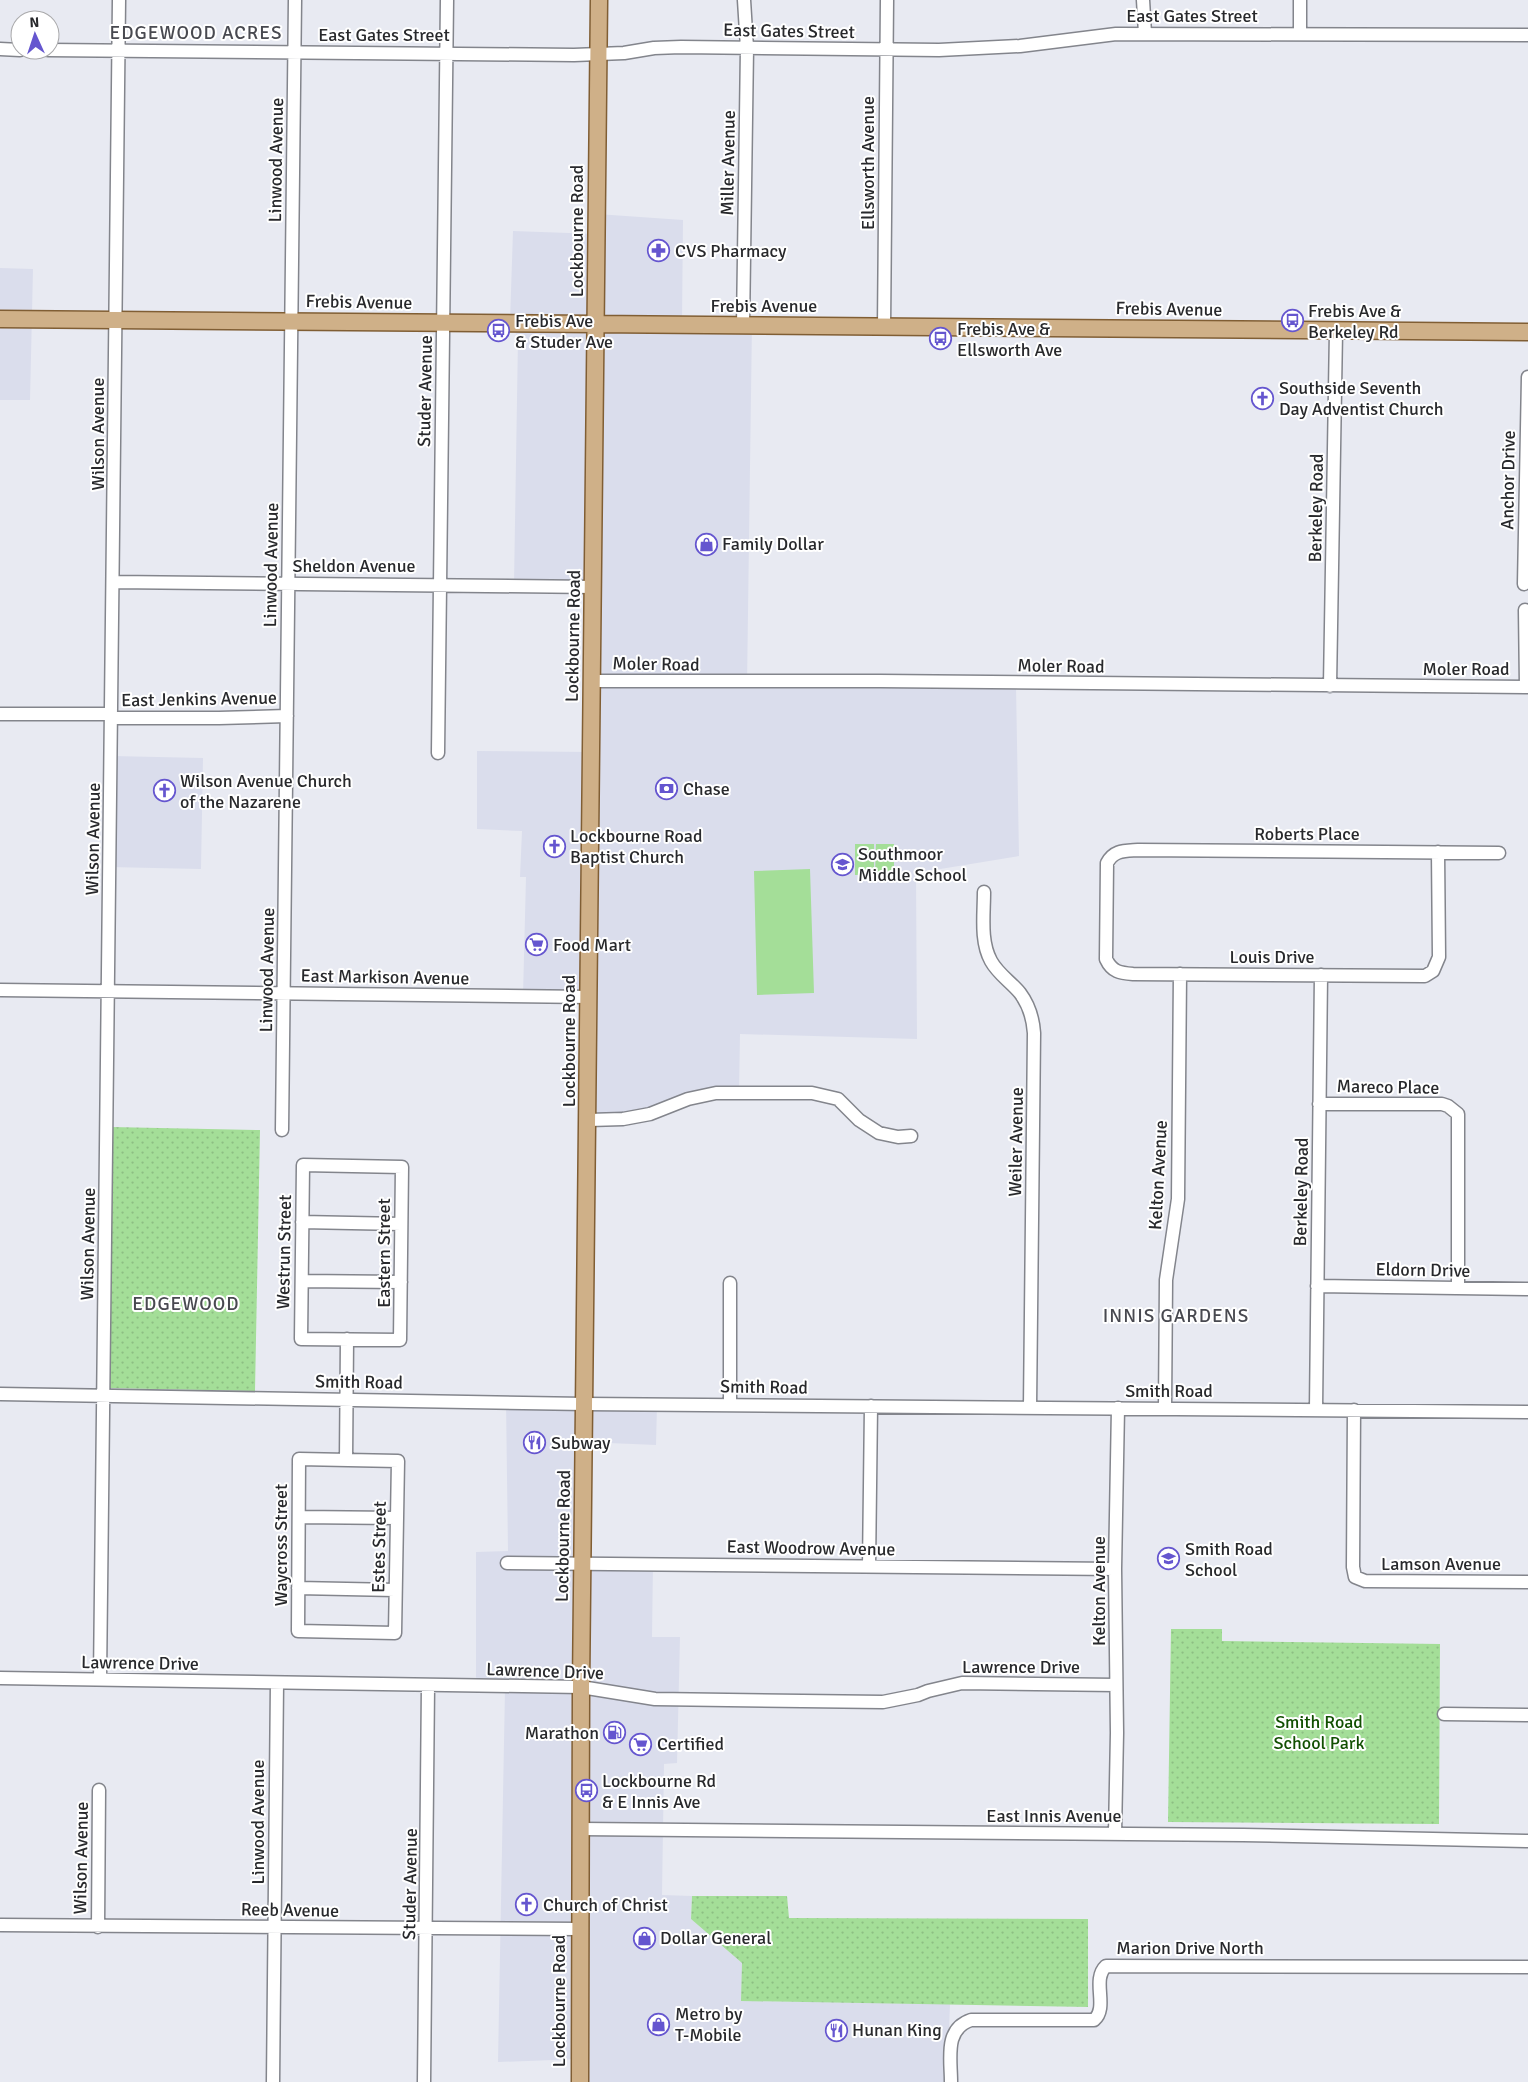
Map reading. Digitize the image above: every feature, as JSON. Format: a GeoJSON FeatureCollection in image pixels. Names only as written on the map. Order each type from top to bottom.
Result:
{"type":"FeatureCollection","features":[{"type":"Feature","properties":{"kind":"main road","name":"Lockbourne Road"},"geometry":{"type":"LineString","coordinates":[[580,2082],[581,1687],[589,1120],[599,0]]}},
{"type":"Feature","properties":{"kind":"main road","name":"Frebis Avenue"},"geometry":{"type":"LineString","coordinates":[[0,319],[1528,332]]}},
{"type":"Feature","properties":{"kind":"street","name":"Wilson Avenue"},"geometry":{"type":"LineString","coordinates":[[100,1679],[120,0]]}},
{"type":"Feature","properties":{"kind":"street","name":"Linwood Avenue"},"geometry":{"type":"LineString","coordinates":[[282,1130],[295,0]]}},
{"type":"Feature","properties":{"kind":"street","name":"Studer Avenue"},"geometry":{"type":"LineString","coordinates":[[438,753],[447,0]]}},
{"type":"Feature","properties":{"kind":"street","name":"Miller Avenue"},"geometry":{"type":"LineString","coordinates":[[743,326],[747,48],[744,0]]}},
{"type":"Feature","properties":{"kind":"street","name":"Ellsworth Avenue"},"geometry":{"type":"LineString","coordinates":[[884,327],[887,0]]}},
{"type":"Feature","properties":{"kind":"street"},"geometry":{"type":"LineString","coordinates":[[1143,0],[1145,33]]}},
{"type":"Feature","properties":{"kind":"street"},"geometry":{"type":"LineString","coordinates":[[1300,0],[1300,34]]}},
{"type":"Feature","properties":{"kind":"street","name":"East Gates Street"},"geometry":{"type":"LineString","coordinates":[[60,50],[598,54],[624,53],[654,48],[986,48],[1020,46],[1116,34],[1145,33],[1528,35]]}},
{"type":"Feature","properties":{"kind":"street","name":"Berkeley Road"},"geometry":{"type":"LineString","coordinates":[[1330,686],[1336,331]]}},
{"type":"Feature","properties":{"kind":"street","name":"Anchor Drive"},"geometry":{"type":"LineString","coordinates":[[1524,584],[1528,377]]}},
{"type":"Feature","properties":{"kind":"street","name":"Sheldon Avenue"},"geometry":{"type":"LineString","coordinates":[[114,582],[394,583],[594,587]]}},
{"type":"Feature","properties":{"kind":"street"},"geometry":{"type":"LineString","coordinates":[[1525,610],[1527,687]]}},
{"type":"Feature","properties":{"kind":"street","name":"Moler Road"},"geometry":{"type":"LineString","coordinates":[[593,681],[890,681],[1527,687]]}},
{"type":"Feature","properties":{"kind":"street","name":"East Jenkins Avenue"},"geometry":{"type":"LineString","coordinates":[[0,714],[218,718],[287,716]]}},
{"type":"Feature","properties":{"kind":"street","name":"Roberts Place"},"geometry":{"type":"LineString","coordinates":[[1110,968],[1106,959],[1105,947],[1106,874],[1107,863],[1115,853],[1138,850],[1499,853]]}},
{"type":"Feature","properties":{"kind":"street","name":"Louis Drive"},"geometry":{"type":"LineString","coordinates":[[1110,968],[1120,973],[1425,976],[1433,971],[1439,957],[1438,852]]}},
{"type":"Feature","properties":{"kind":"street","name":"Weiler Avenue"},"geometry":{"type":"LineString","coordinates":[[984,892],[983,933],[990,960],[1003,977],[1019,992],[1027,1004],[1032,1017],[1034,1033],[1030,1407]]}},
{"type":"Feature","properties":{"kind":"street","name":"Kelton Avenue"},"geometry":{"type":"LineString","coordinates":[[1165,1409],[1166,1280],[1178,1199],[1180,974]]}},
{"type":"Feature","properties":{"kind":"street","name":"Berkeley Road"},"geometry":{"type":"LineString","coordinates":[[1316,1409],[1321,975]]}},
{"type":"Feature","properties":{"kind":"street","name":"East Markison Avenue"},"geometry":{"type":"LineString","coordinates":[[0,990],[589,996]]}},
{"type":"Feature","properties":{"kind":"street"},"geometry":{"type":"LineString","coordinates":[[589,1120],[623,1120],[650,1114],[688,1099],[716,1093],[812,1093],[838,1100],[868,1127],[879,1133],[898,1137],[911,1136]]}},
{"type":"Feature","properties":{"kind":"street","name":"Mareco Place"},"geometry":{"type":"LineString","coordinates":[[1319,1104],[1442,1104],[1458,1114],[1458,1288]]}},
{"type":"Feature","properties":{"kind":"street","name":"Eastern Street"},"geometry":{"type":"LineString","coordinates":[[303,1165],[402,1167],[400,1340],[348,1339]]}},
{"type":"Feature","properties":{"kind":"street","name":"Westrun Street"},"geometry":{"type":"LineString","coordinates":[[303,1165],[301,1339],[348,1339]]}},
{"type":"Feature","properties":{"kind":"street"},"geometry":{"type":"LineString","coordinates":[[302,1222],[401,1224]]}},
{"type":"Feature","properties":{"kind":"street"},"geometry":{"type":"LineString","coordinates":[[302,1281],[401,1282]]}},
{"type":"Feature","properties":{"kind":"street"},"geometry":{"type":"LineString","coordinates":[[730,1284],[730,1404]]}},
{"type":"Feature","properties":{"kind":"street","name":"Eldorn Drive"},"geometry":{"type":"LineString","coordinates":[[1317,1286],[1528,1288]]}},
{"type":"Feature","properties":{"kind":"street"},"geometry":{"type":"LineString","coordinates":[[346,1460],[348,1339]]}},
{"type":"Feature","properties":{"kind":"street","name":"Smith Road"},"geometry":{"type":"LineString","coordinates":[[0,1394],[585,1404],[1528,1412]]}},
{"type":"Feature","properties":{"kind":"street"},"geometry":{"type":"LineString","coordinates":[[869,1566],[871,1406]]}},
{"type":"Feature","properties":{"kind":"street","name":"Kelton Avenue"},"geometry":{"type":"LineString","coordinates":[[1115,1834],[1115,1569],[1118,1408]]}},
{"type":"Feature","properties":{"kind":"street","name":"Lamson Avenue"},"geometry":{"type":"LineString","coordinates":[[1354,1410],[1353,1567],[1355,1577],[1365,1581],[1528,1582]]}},
{"type":"Feature","properties":{"kind":"street","name":"Waycross Street"},"geometry":{"type":"LineString","coordinates":[[346,1460],[299,1459],[298,1631],[395,1633]]}},
{"type":"Feature","properties":{"kind":"street","name":"Estes Street"},"geometry":{"type":"LineString","coordinates":[[346,1460],[398,1461],[395,1633]]}},
{"type":"Feature","properties":{"kind":"street"},"geometry":{"type":"LineString","coordinates":[[299,1516],[397,1518]]}},
{"type":"Feature","properties":{"kind":"street","name":"East Woodrow Avenue"},"geometry":{"type":"LineString","coordinates":[[507,1563],[1115,1569]]}},
{"type":"Feature","properties":{"kind":"street"},"geometry":{"type":"LineString","coordinates":[[298,1588],[396,1590]]}},
{"type":"Feature","properties":{"kind":"street","name":"Lawrence Drive"},"geometry":{"type":"LineString","coordinates":[[0,1678],[581,1687],[655,1699],[883,1702],[962,1683],[1116,1685]]}},
{"type":"Feature","properties":{"kind":"street","name":"Linwood Avenue"},"geometry":{"type":"LineString","coordinates":[[273,2082],[277,1683]]}},
{"type":"Feature","properties":{"kind":"street","name":"Studer Avenue"},"geometry":{"type":"LineString","coordinates":[[424,2082],[428,1686]]}},
{"type":"Feature","properties":{"kind":"street"},"geometry":{"type":"LineString","coordinates":[[1444,1714],[1528,1715]]}},
{"type":"Feature","properties":{"kind":"street","name":"Wilson Avenue"},"geometry":{"type":"LineString","coordinates":[[98,1927],[99,1790]]}},
{"type":"Feature","properties":{"kind":"street","name":"East Innis Avenue"},"geometry":{"type":"LineString","coordinates":[[581,1829],[1115,1834],[1528,1841]]}},
{"type":"Feature","properties":{"kind":"street","name":"Reeb Avenue"},"geometry":{"type":"LineString","coordinates":[[0,1925],[579,1929]]}},
{"type":"Feature","properties":{"kind":"street","name":"Marion Drive North"},"geometry":{"type":"LineString","coordinates":[[951,2082],[951,2040],[954,2030],[961,2023],[971,2020],[1094,2020],[1099,2012],[1101,1970],[1113,1964],[1528,1967]]}},
{"type":"Feature","properties":{"kind":"shaded area"},"geometry":{"type":"Polygon","coordinates":[[[597,214],[683,220],[682,322],[752,322],[747,686],[1016,686],[1019,856],[916,873],[917,1039],[740,1034],[739,1091],[626,1119],[587,1119],[588,998],[523,996],[526,877],[520,877],[522,831],[477,829],[477,751],[591,752],[594,587],[514,584],[518,338],[510,322],[513,231],[597,234],[597,214]]]}},
{"type":"Feature","properties":{"kind":"shaded area"},"geometry":{"type":"Polygon","coordinates":[[[0,268],[33,269],[30,400],[0,400],[0,268]]]}},
{"type":"Feature","properties":{"kind":"shaded area"},"geometry":{"type":"Polygon","coordinates":[[[112,756],[203,758],[201,869],[109,867],[112,756]]]}},
{"type":"Feature","properties":{"kind":"shaded area"},"geometry":{"type":"Polygon","coordinates":[[[506,1401],[657,1405],[656,1445],[585,1442],[583,1562],[653,1563],[652,1637],[680,1637],[677,1763],[664,1764],[662,1895],[692,1896],[691,1919],[742,1963],[742,2001],[950,2004],[947,2082],[580,2082],[579,2059],[498,2062],[505,1689],[476,1688],[476,1552],[508,1551],[506,1401]]]}},
{"type":"Feature","properties":{"kind":"green space"},"geometry":{"type":"Polygon","coordinates":[[[855,844],[874,844],[874,875],[855,875],[855,844]]]}},
{"type":"Feature","properties":{"kind":"green space"},"geometry":{"type":"Polygon","coordinates":[[[876,844],[894,844],[894,875],[875,875],[876,844]]]}},
{"type":"Feature","properties":{"kind":"green space"},"geometry":{"type":"Polygon","coordinates":[[[810,869],[814,993],[757,995],[754,871],[810,869]]]}},
{"type":"Feature","properties":{"kind":"green space"},"geometry":{"type":"Polygon","coordinates":[[[111,1127],[260,1130],[255,1391],[106,1388],[111,1127]]]}},
{"type":"Feature","properties":{"kind":"green space","name":"Smith Road School Park"},"geometry":{"type":"Polygon","coordinates":[[[1171,1629],[1222,1629],[1222,1641],[1440,1644],[1439,1824],[1168,1822],[1171,1629]]]}},
{"type":"Feature","properties":{"kind":"green space"},"geometry":{"type":"Polygon","coordinates":[[[692,1896],[787,1896],[789,1918],[1088,1919],[1088,2007],[741,2001],[742,1963],[691,1919],[692,1896]]]}},
{"type":"Feature","properties":{"kind":"place","name":"CVS Pharmacy"},"geometry":{"type":"Point","coordinates":[659,251]}},
{"type":"Feature","properties":{"kind":"place","name":"Frebis Ave & Berkeley Rd"},"geometry":{"type":"Point","coordinates":[1292,321]}},
{"type":"Feature","properties":{"kind":"place","name":"Frebis Ave & Studer Ave"},"geometry":{"type":"Point","coordinates":[499,331]}},
{"type":"Feature","properties":{"kind":"place","name":"Frebis Ave & Ellsworth Ave"},"geometry":{"type":"Point","coordinates":[941,339]}},
{"type":"Feature","properties":{"kind":"place","name":"Southside Seventh Day Adventist Church"},"geometry":{"type":"Point","coordinates":[1263,398]}},
{"type":"Feature","properties":{"kind":"place","name":"Family Dollar"},"geometry":{"type":"Point","coordinates":[706,544]}},
{"type":"Feature","properties":{"kind":"place","name":"Chase"},"geometry":{"type":"Point","coordinates":[667,789]}},
{"type":"Feature","properties":{"kind":"place","name":"Wilson Avenue Church of the Nazarene"},"geometry":{"type":"Point","coordinates":[164,791]}},
{"type":"Feature","properties":{"kind":"place","name":"Lockbourne Road Baptist Church"},"geometry":{"type":"Point","coordinates":[554,846]}},
{"type":"Feature","properties":{"kind":"place","name":"Southmoor Middle School"},"geometry":{"type":"Point","coordinates":[842,864]}},
{"type":"Feature","properties":{"kind":"place","name":"Food Mart"},"geometry":{"type":"Point","coordinates":[537,945]}},
{"type":"Feature","properties":{"kind":"place","name":"Subway"},"geometry":{"type":"Point","coordinates":[535,1443]}},
{"type":"Feature","properties":{"kind":"place","name":"Smith Road School"},"geometry":{"type":"Point","coordinates":[1169,1559]}},
{"type":"Feature","properties":{"kind":"place","name":"Marathon"},"geometry":{"type":"Point","coordinates":[615,1733]}},
{"type":"Feature","properties":{"kind":"place","name":"Certified"},"geometry":{"type":"Point","coordinates":[641,1744]}},
{"type":"Feature","properties":{"kind":"place","name":"Lockbourne Rd & E Innis Ave"},"geometry":{"type":"Point","coordinates":[586,1791]}},
{"type":"Feature","properties":{"kind":"place","name":"Church of Christ"},"geometry":{"type":"Point","coordinates":[527,1905]}},
{"type":"Feature","properties":{"kind":"place","name":"Dollar General"},"geometry":{"type":"Point","coordinates":[644,1938]}},
{"type":"Feature","properties":{"kind":"place","name":"Metro by T-Mobile"},"geometry":{"type":"Point","coordinates":[659,2024]}},
{"type":"Feature","properties":{"kind":"place","name":"Hunan King"},"geometry":{"type":"Point","coordinates":[836,2030]}},
{"type":"Feature","properties":{"kind":"district","name":"EDGEWOOD ACRES"},"geometry":{"type":"Point","coordinates":[196,32]}},
{"type":"Feature","properties":{"kind":"district","name":"EDGEWOOD"},"geometry":{"type":"Point","coordinates":[186,1303]}},
{"type":"Feature","properties":{"kind":"district","name":"INNIS GARDENS"},"geometry":{"type":"Point","coordinates":[1176,1315]}}]}
